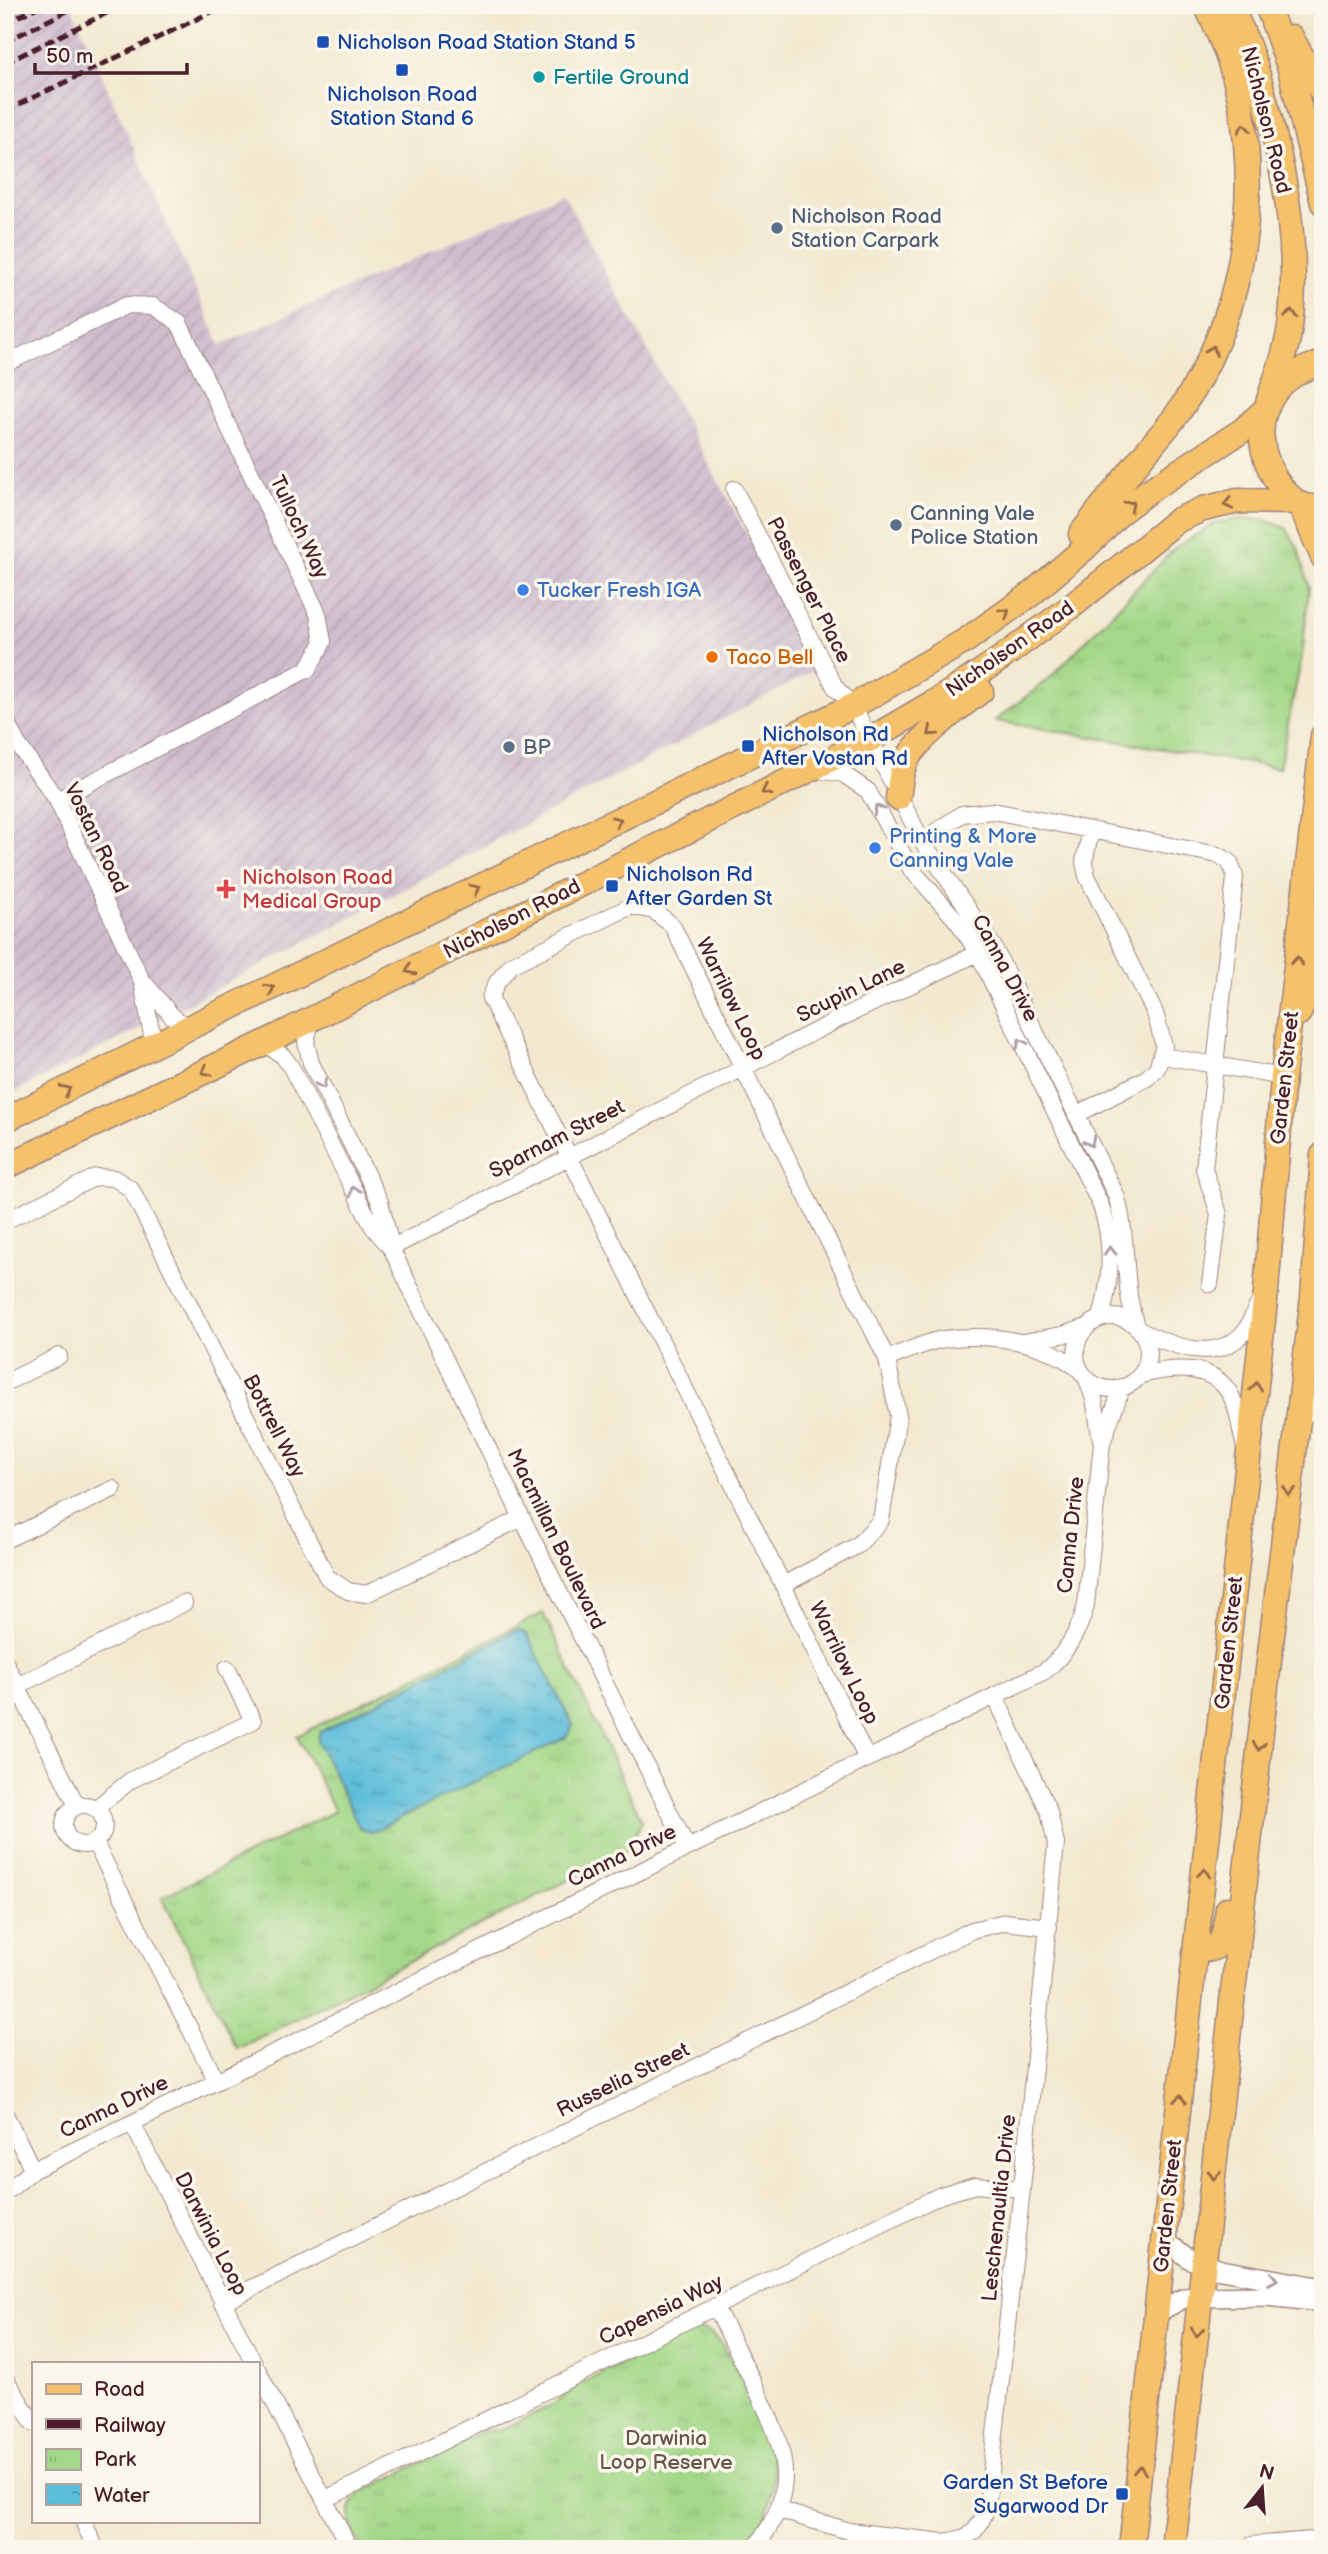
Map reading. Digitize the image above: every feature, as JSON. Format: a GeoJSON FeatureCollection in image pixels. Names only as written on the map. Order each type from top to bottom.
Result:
{"type":"FeatureCollection","features":[{"type":"Feature","properties":{"kind":"main road"},"geometry":{"type":"LineString","coordinates":[[1044,584],[1180,410],[1206,365],[1229,307],[1242,262],[1249,204],[1248,164],[1241,103],[1225,47],[1206,5]]}},
{"type":"Feature","properties":{"kind":"main road","name":"Nicholson Road"},"geometry":{"type":"LineString","coordinates":[[5,1121],[188,1028],[853,706],[965,642],[1044,584],[1122,511],[1243,430],[1267,406],[1290,327],[1293,270],[1283,168],[1260,79],[1241,27],[1229,5]]}},
{"type":"Feature","properties":{"kind":"main road","name":"Nicholson Road"},"geometry":{"type":"LineString","coordinates":[[1268,5],[1290,69],[1323,203]]}},
{"type":"Feature","properties":{"kind":"main road"},"geometry":{"type":"LineString","coordinates":[[1274,5],[1323,94]]}},
{"type":"Feature","properties":{"kind":"main road"},"geometry":{"type":"LineString","coordinates":[[1323,362],[1294,374],[1267,406],[1262,433],[1265,458],[1277,482],[1306,505],[1323,557]]}},
{"type":"Feature","properties":{"kind":"main road","name":"Nicholson Road"},"geometry":{"type":"LineString","coordinates":[[5,1167],[311,1020],[871,738],[946,695],[1026,641],[1178,520],[1203,509],[1238,501],[1306,505]]}},
{"type":"Feature","properties":{"kind":"main road"},"geometry":{"type":"LineString","coordinates":[[898,798],[905,762],[911,753],[957,709],[1049,640],[1072,606]]}},
{"type":"Feature","properties":{"kind":"main road","name":"Garden Street"},"geometry":{"type":"LineString","coordinates":[[1131,2549],[1266,1292],[1283,1077],[1323,736]]}},
{"type":"Feature","properties":{"kind":"main road"},"geometry":{"type":"LineString","coordinates":[[1290,1033],[1315,977],[1323,915]]}},
{"type":"Feature","properties":{"kind":"main road","name":"Garden Street"},"geometry":{"type":"LineString","coordinates":[[1173,2549],[1253,1806],[1313,1297],[1323,1155]]}},
{"type":"Feature","properties":{"kind":"main road"},"geometry":{"type":"LineString","coordinates":[[1196,1949],[1212,1950],[1221,1941],[1238,1855],[1253,1806]]}},
{"type":"Feature","properties":{"kind":"street","name":"Tulloch Way"},"geometry":{"type":"LineString","coordinates":[[5,364],[127,305],[153,306],[179,323],[318,614],[323,642],[308,669],[57,800]]}},
{"type":"Feature","properties":{"kind":"street","name":"Passenger Place"},"geometry":{"type":"LineString","coordinates":[[734,489],[835,687],[853,706],[871,738]]}},
{"type":"Feature","properties":{"kind":"street","name":"Vostan Road"},"geometry":{"type":"LineString","coordinates":[[5,720],[17,743],[57,800],[141,979],[154,1046]]}},
{"type":"Feature","properties":{"kind":"street","name":"Canna Drive"},"geometry":{"type":"LineString","coordinates":[[871,738],[898,798],[922,841],[993,946],[1116,1195],[1122,1217],[1127,1290],[1139,1329]]}},
{"type":"Feature","properties":{"kind":"street","name":"Canna Drive"},"geometry":{"type":"LineString","coordinates":[[811,769],[843,774],[867,792],[912,869],[958,922],[978,953],[1107,1223],[1111,1253],[1110,1277],[1101,1318]]}},
{"type":"Feature","properties":{"kind":"street"},"geometry":{"type":"LineString","coordinates":[[922,841],[962,814],[993,811],[1218,855],[1230,862],[1235,877],[1204,1169],[1219,1214],[1210,1284]]}},
{"type":"Feature","properties":{"kind":"street"},"geometry":{"type":"LineString","coordinates":[[1076,1115],[1147,1078],[1157,1068],[1164,1046],[1155,1013],[1087,876],[1084,862],[1091,830]]}},
{"type":"Feature","properties":{"kind":"street","name":"Warrilow Loop"},"geometry":{"type":"LineString","coordinates":[[783,1585],[858,1545],[881,1520],[898,1416],[887,1359],[672,925],[654,911],[631,906],[511,965],[496,982],[490,998],[867,1759]]}},
{"type":"Feature","properties":{"kind":"street","name":"Scupin Lane"},"geometry":{"type":"LineString","coordinates":[[742,1068],[978,953]]}},
{"type":"Feature","properties":{"kind":"street","name":"Vostan Road"},"geometry":{"type":"LineString","coordinates":[[141,979],[172,1016],[188,1028]]}},
{"type":"Feature","properties":{"kind":"street","name":"Macmillan Boulevard"},"geometry":{"type":"LineString","coordinates":[[311,1020],[306,1042],[311,1063],[380,1202],[391,1248],[522,1518],[687,1847]]}},
{"type":"Feature","properties":{"kind":"street","name":"Macmillan Boulevard"},"geometry":{"type":"LineString","coordinates":[[264,1043],[283,1056],[291,1067],[373,1227],[391,1248]]}},
{"type":"Feature","properties":{"kind":"street"},"geometry":{"type":"LineString","coordinates":[[1163,1056],[1283,1077]]}},
{"type":"Feature","properties":{"kind":"street","name":"Sparnam Street"},"geometry":{"type":"LineString","coordinates":[[391,1248],[742,1068]]}},
{"type":"Feature","properties":{"kind":"street","name":"Bottrell Way"},"geometry":{"type":"LineString","coordinates":[[5,1221],[96,1177],[114,1178],[131,1189],[327,1577],[348,1591],[366,1594],[522,1518]]}},
{"type":"Feature","properties":{"kind":"street"},"geometry":{"type":"LineString","coordinates":[[1023,1342],[1062,1335],[1084,1328],[1101,1318],[1113,1317],[1125,1319],[1139,1329],[1179,1347],[1195,1350],[1220,1347],[1231,1343],[1243,1333],[1266,1292]]}},
{"type":"Feature","properties":{"kind":"street"},"geometry":{"type":"LineString","coordinates":[[1313,1297],[1323,1346]]}},
{"type":"Feature","properties":{"kind":"street"},"geometry":{"type":"LineString","coordinates":[[1084,1328],[1075,1348],[1084,1375]]}},
{"type":"Feature","properties":{"kind":"street"},"geometry":{"type":"LineString","coordinates":[[887,1359],[942,1339],[987,1337],[1023,1342],[1062,1357],[1098,1386],[1110,1389],[1133,1382],[1146,1366],[1146,1342],[1139,1329]]}},
{"type":"Feature","properties":{"kind":"street"},"geometry":{"type":"LineString","coordinates":[[5,1383],[59,1356]]}},
{"type":"Feature","properties":{"kind":"street"},"geometry":{"type":"LineString","coordinates":[[1140,1375],[1161,1370],[1185,1369],[1207,1374],[1218,1380],[1234,1400],[1249,1455]]}},
{"type":"Feature","properties":{"kind":"street","name":"Canna Drive"},"geometry":{"type":"LineString","coordinates":[[1084,1375],[1094,1398],[1102,1443]]}},
{"type":"Feature","properties":{"kind":"street","name":"Canna Drive"},"geometry":{"type":"LineString","coordinates":[[5,2193],[33,2170],[1045,1671],[1067,1649],[1076,1634],[1086,1605],[1102,1443],[1122,1387]]}},
{"type":"Feature","properties":{"kind":"street"},"geometry":{"type":"LineString","coordinates":[[1297,1423],[1323,1397]]}},
{"type":"Feature","properties":{"kind":"street"},"geometry":{"type":"LineString","coordinates":[[5,1540],[113,1489]]}},
{"type":"Feature","properties":{"kind":"street"},"geometry":{"type":"LineString","coordinates":[[11,1689],[184,1603]]}},
{"type":"Feature","properties":{"kind":"street"},"geometry":{"type":"LineString","coordinates":[[5,1662],[11,1689],[77,1806]]}},
{"type":"Feature","properties":{"kind":"street"},"geometry":{"type":"LineString","coordinates":[[96,1808],[131,1780],[253,1721],[227,1668]]}},
{"type":"Feature","properties":{"kind":"street","name":"Leschenaultia Drive"},"geometry":{"type":"LineString","coordinates":[[778,2510],[849,2532],[944,2542],[967,2537],[978,2527],[987,2507],[1055,1861],[1053,1829],[1040,1789],[995,1696]]}},
{"type":"Feature","properties":{"kind":"street"},"geometry":{"type":"LineString","coordinates":[[77,1806],[96,1808],[103,1818],[104,1828],[96,1843],[85,1846],[73,1842],[66,1834],[64,1825],[67,1814],[77,1806]]}},
{"type":"Feature","properties":{"kind":"street"},"geometry":{"type":"LineString","coordinates":[[96,1843],[216,2080]]}},
{"type":"Feature","properties":{"kind":"street","name":"Russelia Street"},"geometry":{"type":"LineString","coordinates":[[222,2303],[972,1930],[1005,1922],[1049,1927]]}},
{"type":"Feature","properties":{"kind":"street"},"geometry":{"type":"LineString","coordinates":[[5,2114],[33,2170]]}},
{"type":"Feature","properties":{"kind":"street","name":"Darwinia Loop"},"geometry":{"type":"LineString","coordinates":[[132,2123],[253,2362]]}},
{"type":"Feature","properties":{"kind":"street","name":"Capensia Way"},"geometry":{"type":"LineString","coordinates":[[326,2499],[951,2191],[975,2185],[1022,2189]]}},
{"type":"Feature","properties":{"kind":"street"},"geometry":{"type":"LineString","coordinates":[[1165,2240],[1190,2259],[1204,2264],[1240,2274],[1323,2288]]}},
{"type":"Feature","properties":{"kind":"street"},"geometry":{"type":"LineString","coordinates":[[1156,2313],[1184,2298],[1267,2296],[1323,2302]]}},
{"type":"Feature","properties":{"kind":"street"},"geometry":{"type":"LineString","coordinates":[[715,2306],[778,2433],[783,2456],[784,2477],[778,2510],[754,2549]]}},
{"type":"Feature","properties":{"kind":"street"},"geometry":{"type":"LineString","coordinates":[[259,2373],[350,2549]]}},
{"type":"Feature","properties":{"kind":"street"},"geometry":{"type":"LineString","coordinates":[[5,2378],[32,2421]]}},
{"type":"Feature","properties":{"kind":"street"},"geometry":{"type":"LineString","coordinates":[[83,2522],[96,2549]]}},
{"type":"Feature","properties":{"kind":"street"},"geometry":{"type":"LineString","coordinates":[[1252,2545],[1323,2539]]}},
{"type":"Feature","properties":{"kind":"shaded area"},"geometry":{"type":"Polygon","coordinates":[[[5,5],[71,5],[220,345],[563,193],[819,668],[186,1005],[5,1097],[5,5]]]}},
{"type":"Feature","properties":{"kind":"shaded area"},"geometry":{"type":"Polygon","coordinates":[[[1323,1514],[1323,1638],[1309,1645],[1323,1514]]]}},
{"type":"Feature","properties":{"kind":"green space"},"geometry":{"type":"Polygon","coordinates":[[[1262,519],[1286,528],[1298,548],[1309,587],[1302,656],[1279,768],[995,721],[1052,676],[1175,548],[1215,523],[1262,519]]]}},
{"type":"Feature","properties":{"kind":"green space"},"geometry":{"type":"Polygon","coordinates":[[[543,1613],[642,1821],[628,1850],[237,2049],[162,1897],[335,1811],[297,1736],[543,1613]]]}},
{"type":"Feature","properties":{"kind":"green space","name":"Darwinia Loop Reserve"},"geometry":{"type":"Polygon","coordinates":[[[693,2329],[712,2334],[725,2348],[751,2398],[770,2448],[774,2473],[771,2498],[762,2523],[744,2549],[361,2549],[350,2521],[351,2507],[359,2494],[475,2435],[484,2431],[501,2430],[554,2404],[579,2385],[693,2329]]]}},
{"type":"Feature","properties":{"kind":"water"},"geometry":{"type":"Polygon","coordinates":[[[517,1630],[526,1633],[573,1725],[565,1738],[371,1832],[360,1829],[318,1741],[320,1732],[517,1630]]]}},
{"type":"Feature","properties":{"kind":"railway"},"geometry":{"type":"LineString","coordinates":[[5,23],[42,5]]}},
{"type":"Feature","properties":{"kind":"railway"},"geometry":{"type":"LineString","coordinates":[[5,42],[79,5]]}},
{"type":"Feature","properties":{"kind":"railway"},"geometry":{"type":"LineString","coordinates":[[5,63],[123,5]]}},
{"type":"Feature","properties":{"kind":"railway"},"geometry":{"type":"LineString","coordinates":[[5,111],[226,5]]}},
{"type":"Feature","properties":{"kind":"place","name":"Nicholson Road Station Stand 5"},"geometry":{"type":"Point","coordinates":[323,42]}},
{"type":"Feature","properties":{"kind":"place","name":"Nicholson Road Station Stand 6"},"geometry":{"type":"Point","coordinates":[402,70]}},
{"type":"Feature","properties":{"kind":"place","name":"Fertile Ground"},"geometry":{"type":"Point","coordinates":[539,77]}},
{"type":"Feature","properties":{"kind":"place","name":"Nicholson Road Station Carpark"},"geometry":{"type":"Point","coordinates":[777,228]}},
{"type":"Feature","properties":{"kind":"place","name":"Canning Vale Police Station"},"geometry":{"type":"Point","coordinates":[896,525]}},
{"type":"Feature","properties":{"kind":"place","name":"Tucker Fresh IGA"},"geometry":{"type":"Point","coordinates":[523,590]}},
{"type":"Feature","properties":{"kind":"place","name":"Taco Bell"},"geometry":{"type":"Point","coordinates":[712,657]}},
{"type":"Feature","properties":{"kind":"place","name":"Nicholson Rd After Vostan Rd"},"geometry":{"type":"Point","coordinates":[748,746]}},
{"type":"Feature","properties":{"kind":"place","name":"BP"},"geometry":{"type":"Point","coordinates":[509,747]}},
{"type":"Feature","properties":{"kind":"place","name":"Printing & More Canning Vale"},"geometry":{"type":"Point","coordinates":[875,848]}},
{"type":"Feature","properties":{"kind":"place","name":"Nicholson Rd After Garden St"},"geometry":{"type":"Point","coordinates":[612,886]}},
{"type":"Feature","properties":{"kind":"place","name":"Nicholson Road Medical Group"},"geometry":{"type":"Point","coordinates":[226,889]}},
{"type":"Feature","properties":{"kind":"place","name":"Garden St Before Sugarwood Dr"},"geometry":{"type":"Point","coordinates":[1122,2494]}}]}
